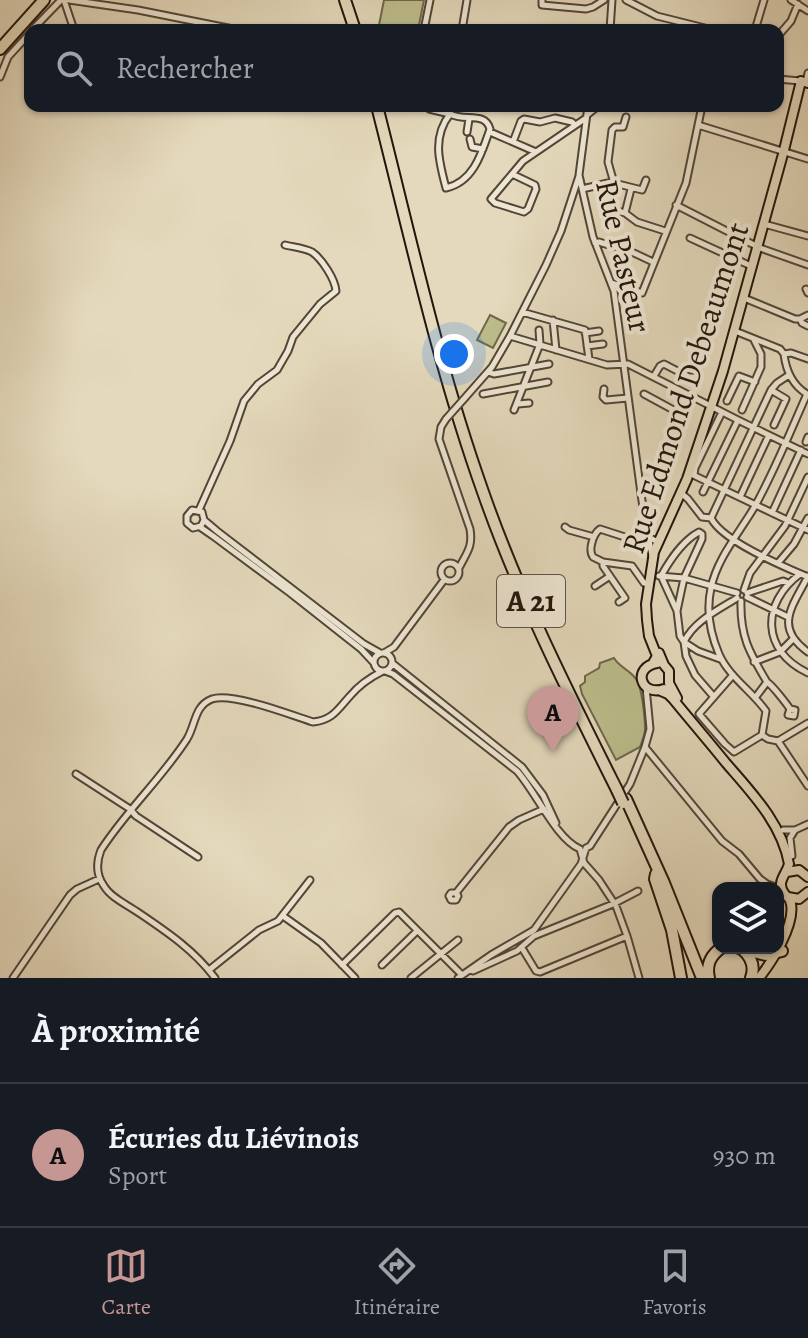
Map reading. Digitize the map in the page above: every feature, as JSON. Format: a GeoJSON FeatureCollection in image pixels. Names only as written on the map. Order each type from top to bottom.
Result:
{"type":"FeatureCollection","features":[{"type":"Feature","properties":{"kind":"highway"},"geometry":{"type":"LineString","coordinates":[[0,40],[36,0]]}},
{"type":"Feature","properties":{"kind":"highway"},"geometry":{"type":"LineString","coordinates":[[0,49],[44,0]]}},
{"type":"Feature","properties":{"kind":"highway"},"geometry":{"type":"LineString","coordinates":[[347,0],[355,24]]}},
{"type":"Feature","properties":{"kind":"highway","name":"A 21"},"geometry":{"type":"LineString","coordinates":[[382,112],[443,352],[503,533],[567,681],[622,787],[624,801],[704,978]]}},
{"type":"Feature","properties":{"kind":"highway","name":"A 21"},"geometry":{"type":"LineString","coordinates":[[624,801],[664,883],[704,978]]}},
{"type":"Feature","properties":{"kind":"highway"},"geometry":{"type":"LineString","coordinates":[[656,874],[672,930],[681,978]]}},
{"type":"Feature","properties":{"kind":"highway"},"geometry":{"type":"LineString","coordinates":[[704,978],[709,960],[715,954]]}},
{"type":"Feature","properties":{"kind":"highway"},"geometry":{"type":"LineString","coordinates":[[747,954],[753,964],[751,978]]}},
{"type":"Feature","properties":{"kind":"main road","name":"Rue Edmond Debeaumont"},"geometry":{"type":"LineString","coordinates":[[653,663],[657,656],[648,630],[646,604],[653,542],[692,474],[806,80]]}},
{"type":"Feature","properties":{"kind":"main road"},"geometry":{"type":"LineString","coordinates":[[648,630],[670,675],[669,683],[675,695],[764,801],[783,830],[792,856],[804,872]]}},
{"type":"Feature","properties":{"kind":"main road"},"geometry":{"type":"LineString","coordinates":[[664,665],[653,663],[647,666],[642,681],[646,687],[668,694],[673,699],[767,813],[785,848],[789,864],[781,882]]}},
{"type":"Feature","properties":{"kind":"main road"},"geometry":{"type":"LineString","coordinates":[[659,691],[669,683]]}},
{"type":"Feature","properties":{"kind":"main road"},"geometry":{"type":"LineString","coordinates":[[782,882],[790,870],[804,872]]}},
{"type":"Feature","properties":{"kind":"main road"},"geometry":{"type":"LineString","coordinates":[[784,889],[791,906],[784,935]]}},
{"type":"Feature","properties":{"kind":"main road"},"geometry":{"type":"LineString","coordinates":[[784,942],[804,896],[788,897]]}},
{"type":"Feature","properties":{"kind":"main road"},"geometry":{"type":"LineString","coordinates":[[761,978],[778,954]]}},
{"type":"Feature","properties":{"kind":"street"},"geometry":{"type":"LineString","coordinates":[[65,0],[207,24]]}},
{"type":"Feature","properties":{"kind":"street"},"geometry":{"type":"LineString","coordinates":[[65,0],[72,24]]}},
{"type":"Feature","properties":{"kind":"street"},"geometry":{"type":"LineString","coordinates":[[39,24],[65,0]]}},
{"type":"Feature","properties":{"kind":"street"},"geometry":{"type":"LineString","coordinates":[[425,24],[430,0]]}},
{"type":"Feature","properties":{"kind":"street"},"geometry":{"type":"LineString","coordinates":[[463,24],[467,0]]}},
{"type":"Feature","properties":{"kind":"street"},"geometry":{"type":"LineString","coordinates":[[542,0],[542,5],[586,9],[604,0]]}},
{"type":"Feature","properties":{"kind":"street"},"geometry":{"type":"LineString","coordinates":[[610,24],[612,0]]}},
{"type":"Feature","properties":{"kind":"street"},"geometry":{"type":"LineString","coordinates":[[626,0],[657,16],[689,24]]}},
{"type":"Feature","properties":{"kind":"street"},"geometry":{"type":"LineString","coordinates":[[757,24],[764,0]]}},
{"type":"Feature","properties":{"kind":"street"},"geometry":{"type":"LineString","coordinates":[[791,0],[808,11]]}},
{"type":"Feature","properties":{"kind":"street"},"geometry":{"type":"LineString","coordinates":[[784,29],[798,4]]}},
{"type":"Feature","properties":{"kind":"street"},"geometry":{"type":"LineString","coordinates":[[0,77],[8,57],[24,39]]}},
{"type":"Feature","properties":{"kind":"street"},"geometry":{"type":"LineString","coordinates":[[784,79],[806,80]]}},
{"type":"Feature","properties":{"kind":"street"},"geometry":{"type":"LineString","coordinates":[[442,112],[450,114],[458,118],[475,117],[485,120],[490,126],[479,161],[461,183],[446,188],[438,148],[442,126],[450,114]]}},
{"type":"Feature","properties":{"kind":"street","name":"Rue Pasteur"},"geometry":{"type":"LineString","coordinates":[[587,112],[579,189],[614,291],[642,501],[653,542]]}},
{"type":"Feature","properties":{"kind":"street"},"geometry":{"type":"LineString","coordinates":[[512,174],[535,185],[526,211],[522,213],[491,199],[512,174],[523,161],[591,112]]}},
{"type":"Feature","properties":{"kind":"street"},"geometry":{"type":"LineString","coordinates":[[611,283],[642,293],[686,183],[701,112]]}},
{"type":"Feature","properties":{"kind":"street"},"geometry":{"type":"LineString","coordinates":[[614,183],[608,162],[612,130],[623,127],[626,117]]}},
{"type":"Feature","properties":{"kind":"street"},"geometry":{"type":"LineString","coordinates":[[513,142],[524,119],[540,122],[555,118],[574,125]]}},
{"type":"Feature","properties":{"kind":"street"},"geometry":{"type":"LineString","coordinates":[[469,119],[472,147],[483,149]]}},
{"type":"Feature","properties":{"kind":"street"},"geometry":{"type":"LineString","coordinates":[[698,125],[808,159]]}},
{"type":"Feature","properties":{"kind":"street"},"geometry":{"type":"LineString","coordinates":[[490,132],[536,152]]}},
{"type":"Feature","properties":{"kind":"street"},"geometry":{"type":"LineString","coordinates":[[444,580],[456,579],[457,566],[472,541],[439,439],[441,427],[488,372],[510,336],[579,189],[614,183],[642,190],[646,180]]}},
{"type":"Feature","properties":{"kind":"street"},"geometry":{"type":"LineString","coordinates":[[625,213],[631,189]]}},
{"type":"Feature","properties":{"kind":"street"},"geometry":{"type":"LineString","coordinates":[[676,205],[756,246],[808,265]]}},
{"type":"Feature","properties":{"kind":"street"},"geometry":{"type":"LineString","coordinates":[[605,208],[625,213],[637,222],[665,231]]}},
{"type":"Feature","properties":{"kind":"street"},"geometry":{"type":"LineString","coordinates":[[763,224],[808,236]]}},
{"type":"Feature","properties":{"kind":"street"},"geometry":{"type":"LineString","coordinates":[[690,238],[751,266]]}},
{"type":"Feature","properties":{"kind":"street"},"geometry":{"type":"LineString","coordinates":[[595,243],[634,253],[653,262]]}},
{"type":"Feature","properties":{"kind":"street"},"geometry":{"type":"LineString","coordinates":[[199,510],[244,401],[258,384],[277,370],[293,337],[320,304],[336,291],[333,277],[315,255],[285,245]]}},
{"type":"Feature","properties":{"kind":"street"},"geometry":{"type":"LineString","coordinates":[[614,291],[624,287]]}},
{"type":"Feature","properties":{"kind":"street"},"geometry":{"type":"LineString","coordinates":[[743,297],[795,319],[808,315]]}},
{"type":"Feature","properties":{"kind":"street"},"geometry":{"type":"LineString","coordinates":[[522,312],[585,330],[589,359]]}},
{"type":"Feature","properties":{"kind":"street"},"geometry":{"type":"LineString","coordinates":[[800,319],[808,326]]}},
{"type":"Feature","properties":{"kind":"street"},"geometry":{"type":"LineString","coordinates":[[553,320],[556,350]]}},
{"type":"Feature","properties":{"kind":"street"},"geometry":{"type":"LineString","coordinates":[[529,403],[516,407],[539,345],[539,330]]}},
{"type":"Feature","properties":{"kind":"street"},"geometry":{"type":"LineString","coordinates":[[585,333],[599,331]]}},
{"type":"Feature","properties":{"kind":"street"},"geometry":{"type":"LineString","coordinates":[[733,675],[699,714],[734,752],[762,735],[766,711],[721,660],[709,615],[712,584],[722,561],[756,505],[808,394],[789,375],[780,349],[734,331]]}},
{"type":"Feature","properties":{"kind":"street"},"geometry":{"type":"LineString","coordinates":[[510,336],[607,365],[623,363],[808,454]]}},
{"type":"Feature","properties":{"kind":"street"},"geometry":{"type":"LineString","coordinates":[[742,410],[762,361],[754,339]]}},
{"type":"Feature","properties":{"kind":"street"},"geometry":{"type":"LineString","coordinates":[[587,346],[603,344]]}},
{"type":"Feature","properties":{"kind":"street"},"geometry":{"type":"LineString","coordinates":[[784,354],[791,353],[808,359]]}},
{"type":"Feature","properties":{"kind":"street"},"geometry":{"type":"LineString","coordinates":[[488,372],[494,374],[549,364]]}},
{"type":"Feature","properties":{"kind":"street"},"geometry":{"type":"LineString","coordinates":[[654,376],[664,364],[694,377]]}},
{"type":"Feature","properties":{"kind":"street"},"geometry":{"type":"LineString","coordinates":[[789,375],[771,390],[711,518],[714,525],[734,540],[808,577],[788,617],[794,639],[808,652]]}},
{"type":"Feature","properties":{"kind":"street"},"geometry":{"type":"LineString","coordinates":[[727,401],[739,376],[755,382]]}},
{"type":"Feature","properties":{"kind":"street"},"geometry":{"type":"LineString","coordinates":[[483,394],[548,382]]}},
{"type":"Feature","properties":{"kind":"street"},"geometry":{"type":"LineString","coordinates":[[604,389],[603,397],[606,400],[628,398]]}},
{"type":"Feature","properties":{"kind":"street"},"geometry":{"type":"LineString","coordinates":[[771,390],[786,398],[774,425]]}},
{"type":"Feature","properties":{"kind":"street"},"geometry":{"type":"LineString","coordinates":[[644,394],[679,413]]}},
{"type":"Feature","properties":{"kind":"street"},"geometry":{"type":"LineString","coordinates":[[673,423],[688,395]]}},
{"type":"Feature","properties":{"kind":"street"},"geometry":{"type":"LineString","coordinates":[[722,412],[692,474],[806,529]]}},
{"type":"Feature","properties":{"kind":"street"},"geometry":{"type":"LineString","coordinates":[[703,492],[738,420]]}},
{"type":"Feature","properties":{"kind":"street"},"geometry":{"type":"LineString","coordinates":[[740,497],[769,435]]}},
{"type":"Feature","properties":{"kind":"street"},"geometry":{"type":"LineString","coordinates":[[772,513],[801,450]]}},
{"type":"Feature","properties":{"kind":"street"},"geometry":{"type":"LineString","coordinates":[[790,709],[754,662],[742,634],[742,595],[750,573],[781,532],[808,477]]}},
{"type":"Feature","properties":{"kind":"street"},"geometry":{"type":"LineString","coordinates":[[681,493],[702,517],[711,518]]}},
{"type":"Feature","properties":{"kind":"street"},"geometry":{"type":"LineString","coordinates":[[199,527],[203,524],[204,514],[195,509],[188,512],[186,519],[190,526],[199,527],[213,536],[361,649],[378,670],[393,674],[531,778],[559,831],[569,843],[583,849],[590,846],[645,747],[650,729],[646,687]]}},
{"type":"Feature","properties":{"kind":"street"},"geometry":{"type":"LineString","coordinates":[[778,563],[806,529],[808,518]]}},
{"type":"Feature","properties":{"kind":"street"},"geometry":{"type":"LineString","coordinates":[[204,520],[364,644],[382,653],[519,769]]}},
{"type":"Feature","properties":{"kind":"street"},"geometry":{"type":"LineString","coordinates":[[565,527],[594,537]]}},
{"type":"Feature","properties":{"kind":"street"},"geometry":{"type":"LineString","coordinates":[[653,542],[634,540],[600,529],[594,537],[590,553],[603,562],[632,566],[644,583],[661,576],[712,584],[788,617]]}},
{"type":"Feature","properties":{"kind":"street"},"geometry":{"type":"LineString","coordinates":[[661,576],[687,541],[700,533],[702,539],[684,578],[677,611]]}},
{"type":"Feature","properties":{"kind":"street"},"geometry":{"type":"LineString","coordinates":[[603,562],[614,588],[625,598],[619,602]]}},
{"type":"Feature","properties":{"kind":"street"},"geometry":{"type":"LineString","coordinates":[[444,580],[441,575],[444,566],[457,566]]}},
{"type":"Feature","properties":{"kind":"street"},"geometry":{"type":"LineString","coordinates":[[800,574],[779,595],[772,610],[772,632],[786,659],[806,672],[808,664]]}},
{"type":"Feature","properties":{"kind":"street"},"geometry":{"type":"LineString","coordinates":[[595,586],[610,576]]}},
{"type":"Feature","properties":{"kind":"street"},"geometry":{"type":"LineString","coordinates":[[661,576],[677,611],[680,636],[684,642],[721,660]]}},
{"type":"Feature","properties":{"kind":"street"},"geometry":{"type":"LineString","coordinates":[[370,678],[376,656],[394,647],[444,580]]}},
{"type":"Feature","properties":{"kind":"street"},"geometry":{"type":"LineString","coordinates":[[714,697],[691,667],[684,649],[687,636],[709,615],[742,595],[783,581],[788,583]]}},
{"type":"Feature","properties":{"kind":"street"},"geometry":{"type":"LineString","coordinates":[[754,662],[780,652],[794,639]]}},
{"type":"Feature","properties":{"kind":"street"},"geometry":{"type":"LineString","coordinates":[[215,978],[176,938],[106,890],[99,879],[101,850],[187,739],[200,707],[210,699],[227,696],[313,722],[324,721],[334,715],[352,693],[370,678],[389,669],[394,647]]}},
{"type":"Feature","properties":{"kind":"street"},"geometry":{"type":"LineString","coordinates":[[755,698],[767,682]]}},
{"type":"Feature","properties":{"kind":"street"},"geometry":{"type":"LineString","coordinates":[[647,704],[652,695],[659,691]]}},
{"type":"Feature","properties":{"kind":"street"},"geometry":{"type":"LineString","coordinates":[[778,741],[808,723]]}},
{"type":"Feature","properties":{"kind":"street"},"geometry":{"type":"LineString","coordinates":[[762,735],[778,741],[808,786]]}},
{"type":"Feature","properties":{"kind":"street"},"geometry":{"type":"LineString","coordinates":[[645,747],[722,841],[739,854],[764,882]]}},
{"type":"Feature","properties":{"kind":"street"},"geometry":{"type":"LineString","coordinates":[[799,772],[808,766]]}},
{"type":"Feature","properties":{"kind":"street"},"geometry":{"type":"LineString","coordinates":[[76,774],[198,857]]}},
{"type":"Feature","properties":{"kind":"street"},"geometry":{"type":"LineString","coordinates":[[456,893],[509,827],[546,808]]}},
{"type":"Feature","properties":{"kind":"street"},"geometry":{"type":"LineString","coordinates":[[783,830],[795,830],[808,824]]}},
{"type":"Feature","properties":{"kind":"street"},"geometry":{"type":"LineString","coordinates":[[792,856],[790,838],[795,830]]}},
{"type":"Feature","properties":{"kind":"street"},"geometry":{"type":"LineString","coordinates":[[469,970],[473,971],[522,948],[583,860],[583,849]]}},
{"type":"Feature","properties":{"kind":"street"},"geometry":{"type":"LineString","coordinates":[[583,860],[614,903],[639,978]]}},
{"type":"Feature","properties":{"kind":"street"},"geometry":{"type":"LineString","coordinates":[[13,978],[70,895],[99,879]]}},
{"type":"Feature","properties":{"kind":"street"},"geometry":{"type":"LineString","coordinates":[[209,970],[259,930],[278,921],[310,880]]}},
{"type":"Feature","properties":{"kind":"street"},"geometry":{"type":"LineString","coordinates":[[342,965],[399,912],[460,976],[532,935],[638,891]]}},
{"type":"Feature","properties":{"kind":"street"},"geometry":{"type":"LineString","coordinates":[[283,916],[321,943],[355,978]]}},
{"type":"Feature","properties":{"kind":"street"},"geometry":{"type":"LineString","coordinates":[[382,965],[417,931]]}},
{"type":"Feature","properties":{"kind":"street"},"geometry":{"type":"LineString","coordinates":[[522,948],[536,971],[540,972],[627,936]]}},
{"type":"Feature","properties":{"kind":"street"},"geometry":{"type":"LineString","coordinates":[[411,978],[458,940]]}},
{"type":"Feature","properties":{"kind":"green space"},"geometry":{"type":"Polygon","coordinates":[[[384,0],[424,0],[419,24],[379,24],[384,0]]]}},
{"type":"Feature","properties":{"kind":"green space"},"geometry":{"type":"Polygon","coordinates":[[[490,315],[506,323],[493,348],[477,340],[490,315]]]}},
{"type":"Feature","properties":{"kind":"green space"},"geometry":{"type":"Polygon","coordinates":[[[614,658],[638,683],[645,729],[640,747],[616,760],[580,686],[585,682],[585,676],[599,668],[600,663],[614,658]]]}},
{"type":"Feature","properties":{"kind":"place","name":"Écuries du Liévinois"},"geometry":{"type":"Point","coordinates":[553,752]}}]}
